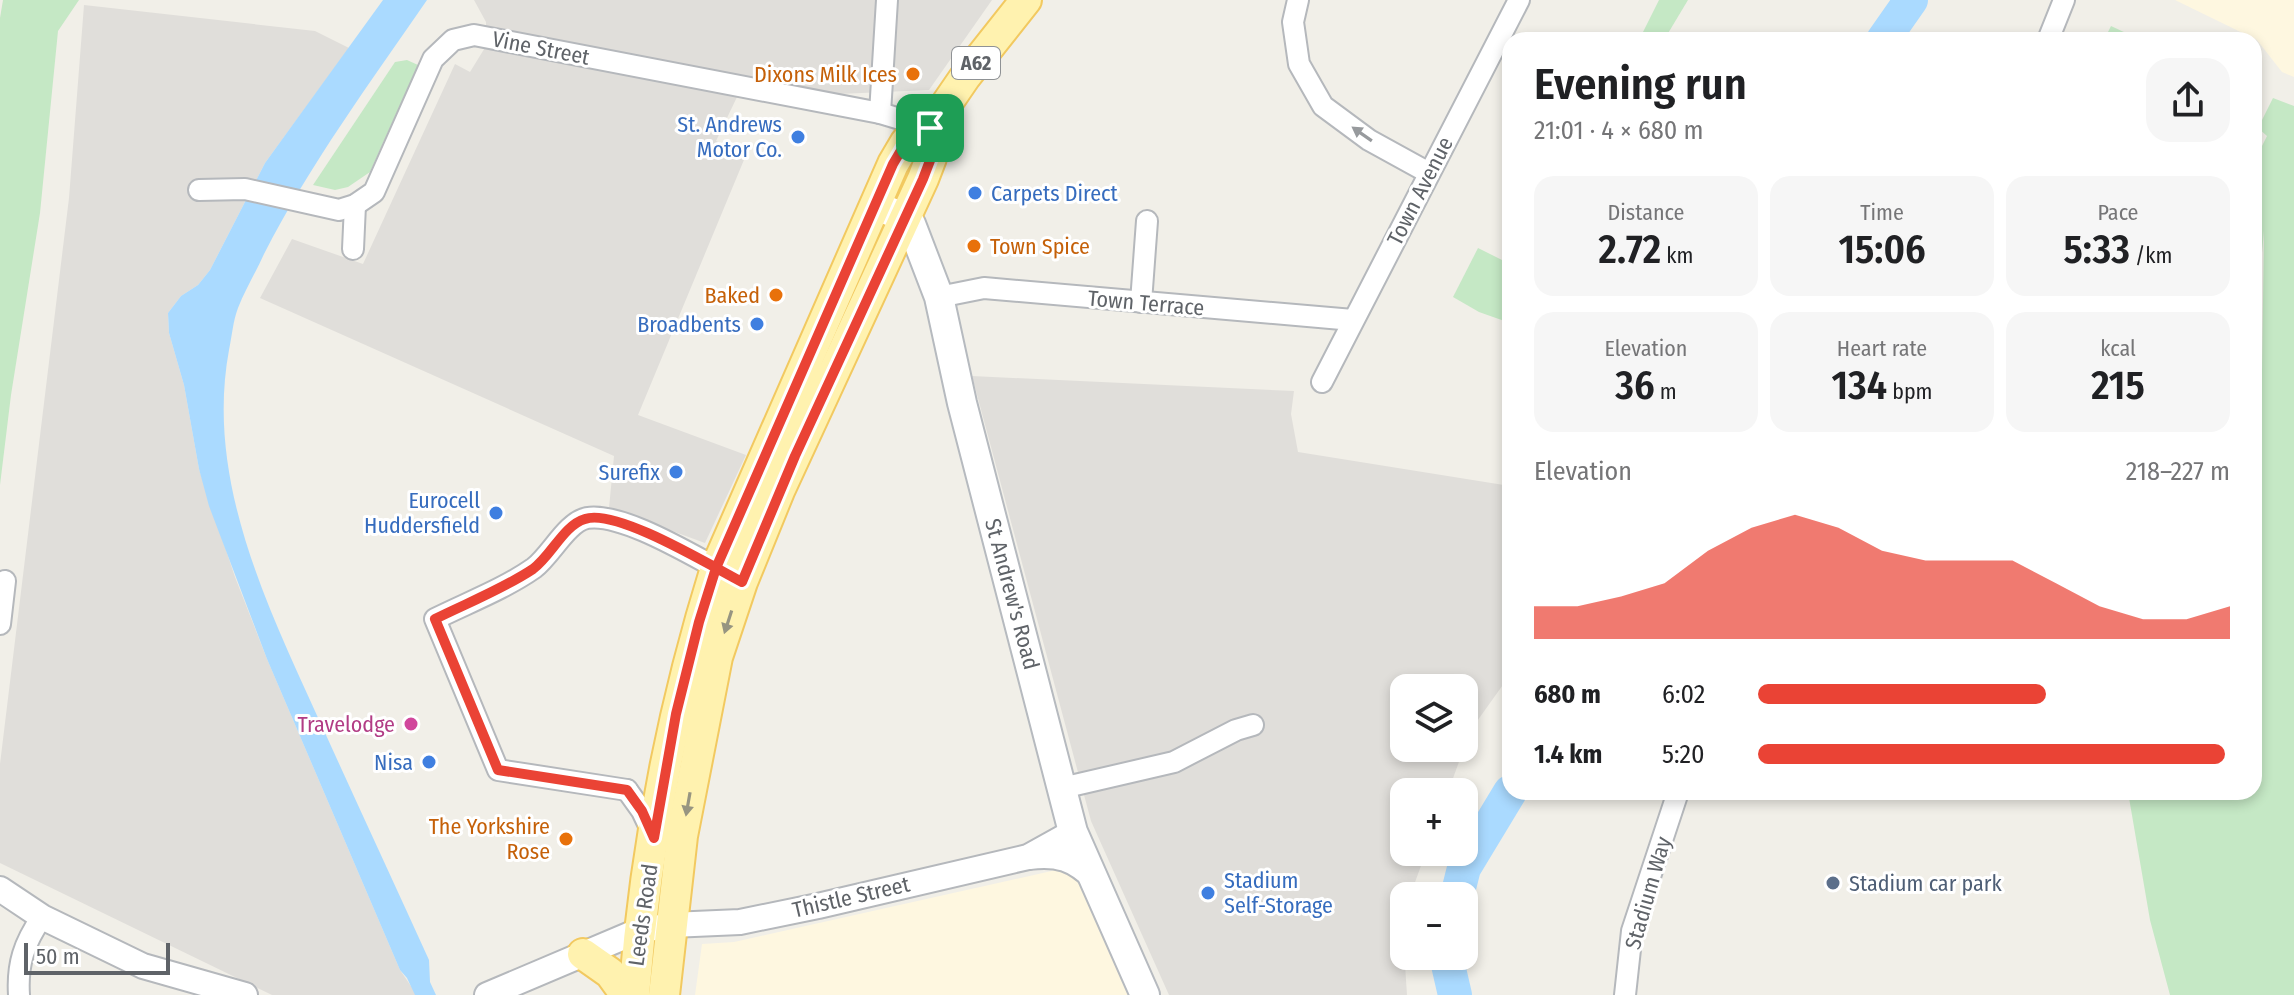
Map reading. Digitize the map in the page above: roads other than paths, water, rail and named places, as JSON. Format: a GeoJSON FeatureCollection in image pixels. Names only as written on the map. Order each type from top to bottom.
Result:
{"type":"FeatureCollection","features":[{"type":"Feature","properties":{"kind":"main road","name":"Leeds Road"},"geometry":{"type":"LineString","coordinates":[[664,995],[682,836],[717,657],[729,575],[893,164],[906,142],[930,128],[965,77],[1026,0]]}},
{"type":"Feature","properties":{"kind":"main road","name":"Leeds Road"},"geometry":{"type":"LineString","coordinates":[[634,995],[638,931],[666,768],[699,622],[729,575],[795,456],[931,158],[930,128]]}},
{"type":"Feature","properties":{"kind":"main road"},"geometry":{"type":"LineString","coordinates":[[876,206],[904,217]]}},
{"type":"Feature","properties":{"kind":"main road","name":"St Andrew's Road"},"geometry":{"type":"LineString","coordinates":[[904,217],[911,224],[939,297],[962,403],[1073,832],[1145,995]]}},
{"type":"Feature","properties":{"kind":"main road"},"geometry":{"type":"LineString","coordinates":[[583,954],[610,973],[626,995]]}},
{"type":"Feature","properties":{"kind":"street"},"geometry":{"type":"LineString","coordinates":[[880,113],[887,0]]}},
{"type":"Feature","properties":{"kind":"street"},"geometry":{"type":"LineString","coordinates":[[1298,0],[1293,22],[1299,64],[1323,106],[1369,140],[1429,173]]}},
{"type":"Feature","properties":{"kind":"street","name":"Town Avenue"},"geometry":{"type":"LineString","coordinates":[[1502,32],[1519,0]]}},
{"type":"Feature","properties":{"kind":"street"},"geometry":{"type":"LineString","coordinates":[[2051,32],[2064,0]]}},
{"type":"Feature","properties":{"kind":"street","name":"Town Avenue"},"geometry":{"type":"LineString","coordinates":[[1322,382],[1502,33]]}},
{"type":"Feature","properties":{"kind":"street","name":"Vine Street"},"geometry":{"type":"LineString","coordinates":[[355,205],[374,192],[433,59],[453,40],[474,35],[880,113],[930,128]]}},
{"type":"Feature","properties":{"kind":"street"},"geometry":{"type":"LineString","coordinates":[[199,190],[245,189],[339,210],[355,205],[353,249]]}},
{"type":"Feature","properties":{"kind":"street"},"geometry":{"type":"LineString","coordinates":[[1141,302],[1147,221]]}},
{"type":"Feature","properties":{"kind":"street","name":"Town Terrace"},"geometry":{"type":"LineString","coordinates":[[939,297],[984,288],[1353,320]]}},
{"type":"Feature","properties":{"kind":"street"},"geometry":{"type":"LineString","coordinates":[[666,768],[627,790],[498,770],[435,619],[533,568],[554,550],[566,532],[585,518],[610,520],[644,532],[729,575]]}},
{"type":"Feature","properties":{"kind":"street"},"geometry":{"type":"LineString","coordinates":[[0,624],[5,581]]}},
{"type":"Feature","properties":{"kind":"street"},"geometry":{"type":"LineString","coordinates":[[1062,788],[1174,762],[1236,730],[1253,725]]}},
{"type":"Feature","properties":{"kind":"street"},"geometry":{"type":"LineString","coordinates":[[627,790],[642,811],[654,838]]}},
{"type":"Feature","properties":{"kind":"street","name":"Stadium Way"},"geometry":{"type":"LineString","coordinates":[[1625,995],[1632,931],[1675,800]]}},
{"type":"Feature","properties":{"kind":"street","name":"Thistle Street"},"geometry":{"type":"LineString","coordinates":[[1028,857],[1073,832]]}},
{"type":"Feature","properties":{"kind":"street","name":"Thistle Street"},"geometry":{"type":"LineString","coordinates":[[487,995],[638,931],[671,925],[740,922],[1043,855],[1075,861],[1095,879]]}},
{"type":"Feature","properties":{"kind":"street"},"geometry":{"type":"LineString","coordinates":[[0,889],[42,917],[143,966],[245,995]]}},
{"type":"Feature","properties":{"kind":"street"},"geometry":{"type":"LineString","coordinates":[[19,995],[18,977],[26,940],[42,917]]}},
{"type":"Feature","properties":{"kind":"water"},"geometry":{"type":"Polygon","coordinates":[[[383,0],[427,0],[341,124],[301,188],[241,301],[229,350],[224,400],[226,450],[234,500],[265,596],[429,960],[430,982],[436,995],[415,995],[400,970],[267,659],[209,506],[184,385],[169,333],[168,313],[181,296],[198,285],[210,270],[265,163],[383,0]]]}},
{"type":"Feature","properties":{"kind":"waterway"},"geometry":{"type":"LineString","coordinates":[[1889,32],[1911,0]]}},
{"type":"Feature","properties":{"kind":"waterway"},"geometry":{"type":"LineString","coordinates":[[1460,882],[1464,868],[1505,800]]}},
{"type":"Feature","properties":{"kind":"waterway"},"geometry":{"type":"LineString","coordinates":[[1449,970],[1455,995]]}},
{"type":"Feature","properties":{"kind":"place","name":"Dixons Milk Ices"},"geometry":{"type":"Point","coordinates":[913,74]}},
{"type":"Feature","properties":{"kind":"place","name":"St. Andrews Motor Co."},"geometry":{"type":"Point","coordinates":[798,137]}},
{"type":"Feature","properties":{"kind":"place","name":"Carpets Direct"},"geometry":{"type":"Point","coordinates":[975,193]}},
{"type":"Feature","properties":{"kind":"place","name":"Town Spice"},"geometry":{"type":"Point","coordinates":[974,246]}},
{"type":"Feature","properties":{"kind":"place","name":"Baked"},"geometry":{"type":"Point","coordinates":[776,295]}},
{"type":"Feature","properties":{"kind":"place","name":"Broadbents"},"geometry":{"type":"Point","coordinates":[757,324]}},
{"type":"Feature","properties":{"kind":"place","name":"Surefix"},"geometry":{"type":"Point","coordinates":[676,472]}},
{"type":"Feature","properties":{"kind":"place","name":"Eurocell Huddersfield"},"geometry":{"type":"Point","coordinates":[496,513]}},
{"type":"Feature","properties":{"kind":"place","name":"Travelodge"},"geometry":{"type":"Point","coordinates":[411,724]}},
{"type":"Feature","properties":{"kind":"place","name":"Nisa"},"geometry":{"type":"Point","coordinates":[429,762]}},
{"type":"Feature","properties":{"kind":"place","name":"The Yorkshire Rose"},"geometry":{"type":"Point","coordinates":[566,839]}},
{"type":"Feature","properties":{"kind":"place","name":"Stadium car park"},"geometry":{"type":"Point","coordinates":[1833,883]}},
{"type":"Feature","properties":{"kind":"place","name":"Stadium Self-Storage"},"geometry":{"type":"Point","coordinates":[1208,893]}}]}
